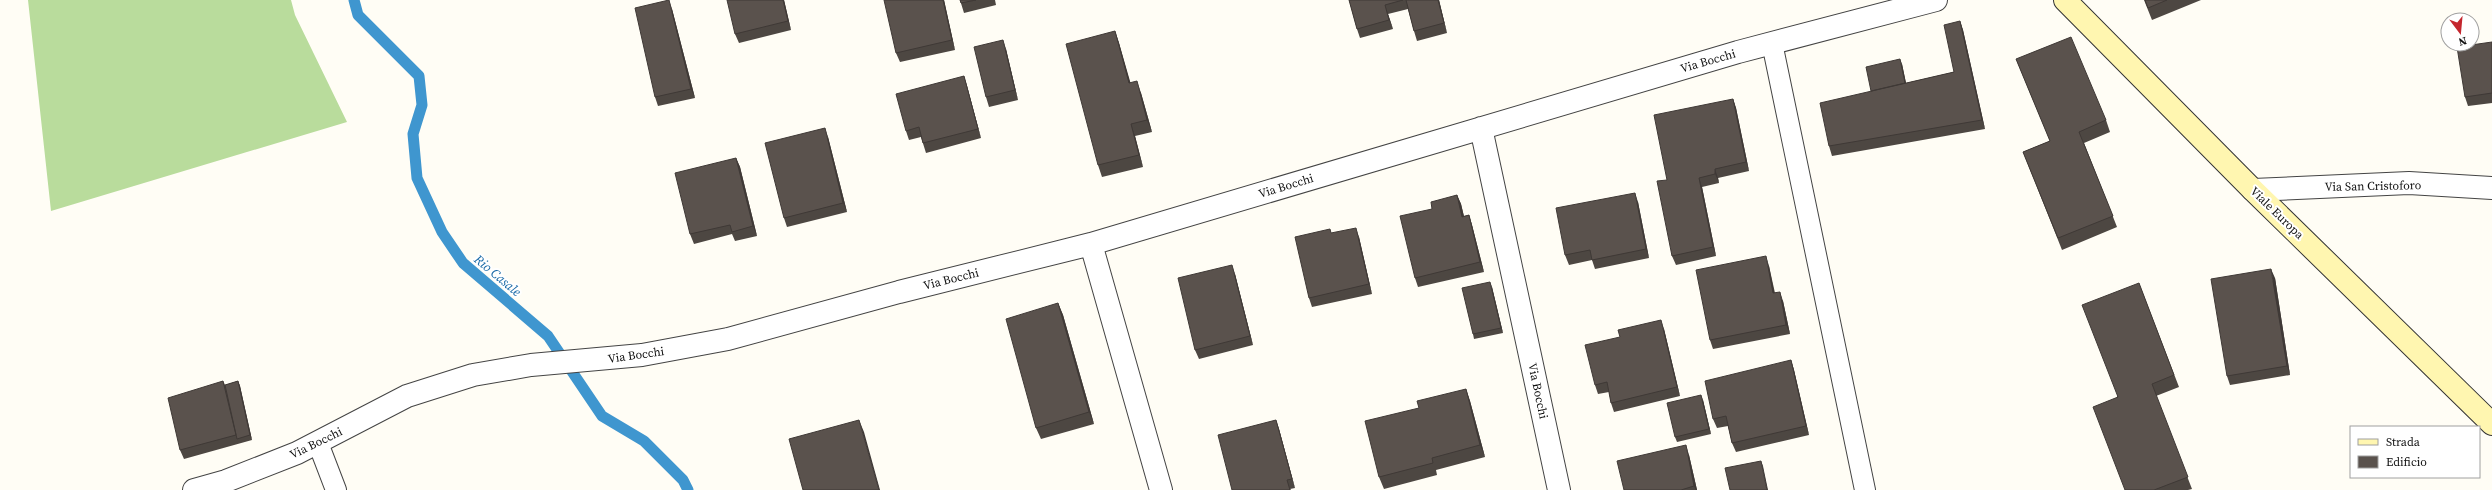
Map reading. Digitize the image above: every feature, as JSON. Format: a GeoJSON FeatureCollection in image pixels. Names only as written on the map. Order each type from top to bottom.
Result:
{"type":"FeatureCollection","features":[{"type":"Feature","properties":{"kind":"main road","name":"Viale Europa"},"geometry":{"type":"LineString","coordinates":[[2065,0],[2253,190],[2492,424]]}},
{"type":"Feature","properties":{"kind":"street","name":"Via Bocchi"},"geometry":{"type":"LineString","coordinates":[[194,490],[226,481],[318,443],[407,396],[473,375],[531,365],[642,355],[728,339],[899,292],[1091,244],[1772,43],[1936,0]]}},
{"type":"Feature","properties":{"kind":"street","name":"Via Bocchi"},"geometry":{"type":"LineString","coordinates":[[1481,128],[1559,490]]}},
{"type":"Feature","properties":{"kind":"street","name":"Via San Cristoforo"},"geometry":{"type":"LineString","coordinates":[[2253,190],[2409,183],[2492,188]]}},
{"type":"Feature","properties":{"kind":"street"},"geometry":{"type":"LineString","coordinates":[[1091,244],[1161,490]]}},
{"type":"Feature","properties":{"kind":"lane"},"geometry":{"type":"LineString","coordinates":[[1772,43],[1865,490]]}},
{"type":"Feature","properties":{"kind":"lane"},"geometry":{"type":"LineString","coordinates":[[318,443],[336,490]]}},
{"type":"Feature","properties":{"kind":"green space"},"geometry":{"type":"Polygon","coordinates":[[[28,0],[291,0],[295,15],[347,122],[51,211],[28,0]]]}},
{"type":"Feature","properties":{"kind":"building"},"geometry":{"type":"Polygon","coordinates":[[[669,0],[691,89],[655,97],[635,8],[669,0]]]}},
{"type":"Feature","properties":{"kind":"building"},"geometry":{"type":"Polygon","coordinates":[[[727,0],[783,0],[788,21],[735,34],[727,0]]]}},
{"type":"Feature","properties":{"kind":"building"},"geometry":{"type":"Polygon","coordinates":[[[884,0],[943,0],[952,40],[896,53],[884,0]]]}},
{"type":"Feature","properties":{"kind":"building"},"geometry":{"type":"Polygon","coordinates":[[[960,0],[976,0],[961,3],[960,0]]]}},
{"type":"Feature","properties":{"kind":"building"},"geometry":{"type":"Polygon","coordinates":[[[1349,0],[1403,0],[1385,5],[1389,20],[1357,29],[1349,0]]]}},
{"type":"Feature","properties":{"kind":"building"},"geometry":{"type":"Polygon","coordinates":[[[1406,0],[1438,0],[1444,23],[1414,31],[1406,0]]]}},
{"type":"Feature","properties":{"kind":"building"},"geometry":{"type":"Polygon","coordinates":[[[2145,0],[2167,0],[2148,8],[2145,0]]]}},
{"type":"Feature","properties":{"kind":"building"},"geometry":{"type":"Polygon","coordinates":[[[1960,21],[1982,120],[1829,146],[1820,103],[1954,72],[1944,25],[1960,21]]]}},
{"type":"Feature","properties":{"kind":"building"},"geometry":{"type":"Polygon","coordinates":[[[1115,31],[1129,83],[1137,81],[1147,120],[1131,124],[1139,155],[1098,165],[1066,44],[1115,31]]]}},
{"type":"Feature","properties":{"kind":"building"},"geometry":{"type":"Polygon","coordinates":[[[2071,37],[2106,120],[2079,132],[2113,216],[2058,238],[2023,152],[2050,141],[2016,59],[2071,37]]]}},
{"type":"Feature","properties":{"kind":"building"},"geometry":{"type":"Polygon","coordinates":[[[1003,40],[1015,90],[986,97],[974,47],[1003,40]]]}},
{"type":"Feature","properties":{"kind":"building"},"geometry":{"type":"Polygon","coordinates":[[[2492,42],[2492,93],[2465,97],[2458,52],[2480,52],[2480,44],[2492,42]]]}},
{"type":"Feature","properties":{"kind":"building"},"geometry":{"type":"Polygon","coordinates":[[[1900,59],[1905,83],[1871,91],[1866,67],[1900,59]]]}},
{"type":"Feature","properties":{"kind":"building"},"geometry":{"type":"Polygon","coordinates":[[[964,76],[978,129],[923,143],[919,127],[906,131],[896,94],[964,76]]]}},
{"type":"Feature","properties":{"kind":"building"},"geometry":{"type":"Polygon","coordinates":[[[1733,99],[1746,162],[1715,169],[1715,174],[1699,178],[1713,247],[1672,256],[1657,181],[1667,180],[1654,115],[1733,99]]]}},
{"type":"Feature","properties":{"kind":"building"},"geometry":{"type":"Polygon","coordinates":[[[825,128],[843,203],[784,218],[765,143],[825,128]]]}},
{"type":"Feature","properties":{"kind":"building"},"geometry":{"type":"Polygon","coordinates":[[[736,158],[753,226],[732,232],[730,225],[690,234],[675,173],[736,158]]]}},
{"type":"Feature","properties":{"kind":"building"},"geometry":{"type":"Polygon","coordinates":[[[1635,193],[1646,249],[1592,260],[1590,250],[1565,255],[1556,208],[1635,193]]]}},
{"type":"Feature","properties":{"kind":"building"},"geometry":{"type":"Polygon","coordinates":[[[1457,195],[1462,217],[1469,215],[1480,262],[1415,278],[1400,216],[1432,209],[1431,202],[1457,195]]]}},
{"type":"Feature","properties":{"kind":"building"},"geometry":{"type":"Polygon","coordinates":[[[1356,228],[1369,284],[1309,298],[1295,237],[1330,229],[1331,233],[1356,228]]]}},
{"type":"Feature","properties":{"kind":"building"},"geometry":{"type":"Polygon","coordinates":[[[1766,256],[1773,293],[1780,292],[1786,325],[1710,340],[1696,270],[1766,256]]]}},
{"type":"Feature","properties":{"kind":"building"},"geometry":{"type":"Polygon","coordinates":[[[1232,265],[1250,336],[1195,350],[1178,278],[1232,265]]]}},
{"type":"Feature","properties":{"kind":"building"},"geometry":{"type":"Polygon","coordinates":[[[2271,269],[2287,366],[2227,376],[2211,279],[2271,269]]]}},
{"type":"Feature","properties":{"kind":"building"},"geometry":{"type":"Polygon","coordinates":[[[1490,282],[1501,328],[1473,334],[1462,288],[1490,282]]]}},
{"type":"Feature","properties":{"kind":"building"},"geometry":{"type":"Polygon","coordinates":[[[2139,283],[2174,375],[2152,384],[2188,477],[2154,490],[2125,490],[2093,407],[2118,397],[2082,305],[2139,283]]]}},
{"type":"Feature","properties":{"kind":"building"},"geometry":{"type":"Polygon","coordinates":[[[1058,303],[1089,412],[1036,428],[1006,319],[1058,303]]]}},
{"type":"Feature","properties":{"kind":"building"},"geometry":{"type":"Polygon","coordinates":[[[1661,320],[1677,387],[1611,403],[1607,382],[1595,385],[1585,345],[1620,337],[1618,330],[1661,320]]]}},
{"type":"Feature","properties":{"kind":"building"},"geometry":{"type":"Polygon","coordinates":[[[1791,360],[1806,426],[1732,443],[1726,416],[1713,419],[1705,381],[1791,360]]]}},
{"type":"Feature","properties":{"kind":"building"},"geometry":{"type":"Polygon","coordinates":[[[223,381],[236,435],[180,450],[168,398],[223,381]]]}},
{"type":"Feature","properties":{"kind":"building"},"geometry":{"type":"Polygon","coordinates":[[[238,381],[250,435],[237,439],[225,385],[238,381]]]}},
{"type":"Feature","properties":{"kind":"building"},"geometry":{"type":"Polygon","coordinates":[[[1466,389],[1480,445],[1432,458],[1433,463],[1379,477],[1365,421],[1419,408],[1417,401],[1466,389]]]}},
{"type":"Feature","properties":{"kind":"building"},"geometry":{"type":"Polygon","coordinates":[[[1701,395],[1709,429],[1675,437],[1667,403],[1701,395]]]}},
{"type":"Feature","properties":{"kind":"building"},"geometry":{"type":"Polygon","coordinates":[[[859,420],[879,490],[803,490],[789,439],[859,420]]]}},
{"type":"Feature","properties":{"kind":"building"},"geometry":{"type":"Polygon","coordinates":[[[1276,420],[1292,479],[1287,480],[1290,490],[1232,490],[1218,435],[1276,420]]]}},
{"type":"Feature","properties":{"kind":"building"},"geometry":{"type":"Polygon","coordinates":[[[1686,445],[1694,486],[1681,490],[1624,490],[1617,461],[1686,445]]]}},
{"type":"Feature","properties":{"kind":"building"},"geometry":{"type":"Polygon","coordinates":[[[1761,461],[1767,490],[1730,490],[1725,468],[1761,461]]]}},
{"type":"Feature","properties":{"kind":"waterway","name":"Rio Casale"},"geometry":{"type":"LineString","coordinates":[[354,0],[358,15],[419,76],[422,105],[413,134],[417,178],[442,232],[463,263],[548,336],[602,416],[644,441],[683,480],[688,490]]}}]}
